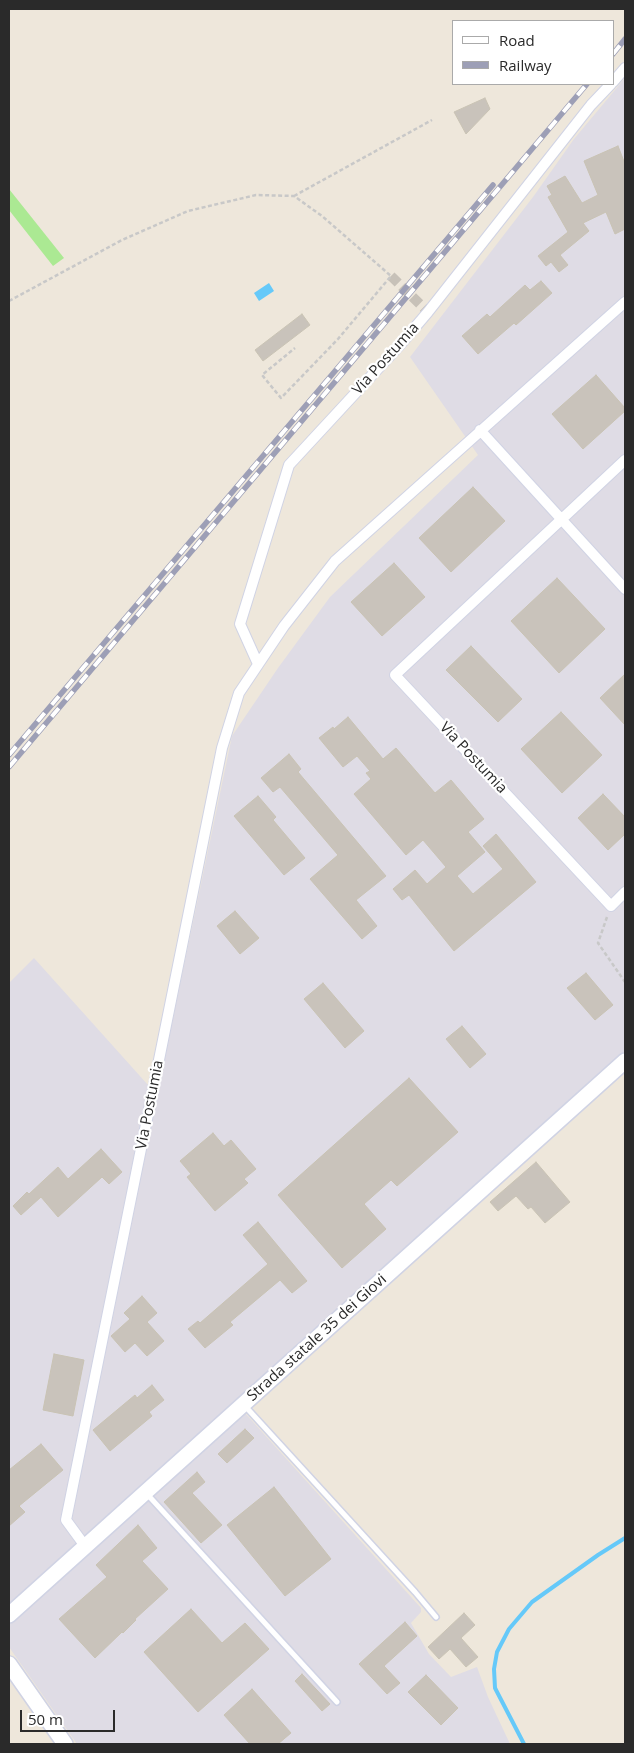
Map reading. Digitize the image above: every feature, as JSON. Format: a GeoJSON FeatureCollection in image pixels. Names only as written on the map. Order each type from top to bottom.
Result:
{"type":"FeatureCollection","features":[{"type":"Feature","properties":{"kind":"main road","name":"Strada statale 35 dei Giovi"},"geometry":{"type":"LineString","coordinates":[[9,1613],[625,1061]]}},
{"type":"Feature","properties":{"kind":"main road"},"geometry":{"type":"LineString","coordinates":[[9,1664],[65,1744]]}},
{"type":"Feature","properties":{"kind":"street","name":"Via Postumia"},"geometry":{"type":"LineString","coordinates":[[614,81],[625,68]]}},
{"type":"Feature","properties":{"kind":"street","name":"Via Postumia"},"geometry":{"type":"LineString","coordinates":[[258,664],[240,624],[289,465],[428,312],[591,105],[610,85]]}},
{"type":"Feature","properties":{"kind":"street","name":"Via Postumia"},"geometry":{"type":"LineString","coordinates":[[85,1546],[66,1520],[222,748],[239,692],[284,626],[335,562],[625,302]]}},
{"type":"Feature","properties":{"kind":"street"},"geometry":{"type":"LineString","coordinates":[[480,430],[625,589]]}},
{"type":"Feature","properties":{"kind":"street","name":"Via Postumia"},"geometry":{"type":"LineString","coordinates":[[611,906],[395,675],[625,460]]}},
{"type":"Feature","properties":{"kind":"street"},"geometry":{"type":"LineString","coordinates":[[611,906],[625,892]]}},
{"type":"Feature","properties":{"kind":"lane"},"geometry":{"type":"LineString","coordinates":[[243,1404],[436,1617]]}},
{"type":"Feature","properties":{"kind":"lane"},"geometry":{"type":"LineString","coordinates":[[145,1492],[337,1702]]}},
{"type":"Feature","properties":{"kind":"path"},"geometry":{"type":"LineString","coordinates":[[9,301],[122,240],[188,210],[256,195],[294,196],[432,120]]}},
{"type":"Feature","properties":{"kind":"path"},"geometry":{"type":"LineString","coordinates":[[294,196],[322,216],[391,276],[338,339],[281,398],[262,374],[296,348]]}},
{"type":"Feature","properties":{"kind":"path"},"geometry":{"type":"LineString","coordinates":[[611,906],[598,943],[625,982]]}},
{"type":"Feature","properties":{"kind":"shaded area"},"geometry":{"type":"Polygon","coordinates":[[[625,78],[625,1051],[235,1402],[421,1608],[421,1612],[411,1623],[429,1654],[451,1677],[477,1667],[488,1697],[510,1744],[77,1744],[9,1647],[9,983],[34,958],[157,1095],[232,736],[278,668],[330,597],[478,455],[410,357],[533,197],[574,139],[625,78]]]}},
{"type":"Feature","properties":{"kind":"green space"},"geometry":{"type":"Polygon","coordinates":[[[9,189],[64,258],[53,266],[9,210],[9,189]]]}},
{"type":"Feature","properties":{"kind":"water"},"geometry":{"type":"Polygon","coordinates":[[[269,283],[274,291],[259,301],[254,293],[269,283]]]}},
{"type":"Feature","properties":{"kind":"building"},"geometry":{"type":"Polygon","coordinates":[[[485,98],[490,109],[466,134],[454,112],[485,98]]]}},
{"type":"Feature","properties":{"kind":"building"},"geometry":{"type":"Polygon","coordinates":[[[618,146],[625,164],[625,229],[615,234],[606,212],[583,223],[589,231],[560,255],[568,265],[559,272],[551,262],[546,266],[538,256],[568,232],[548,197],[552,195],[547,186],[565,176],[582,203],[598,195],[584,161],[618,146]]]}},
{"type":"Feature","properties":{"kind":"building"},"geometry":{"type":"Polygon","coordinates":[[[541,281],[552,293],[516,325],[514,323],[478,354],[462,336],[487,314],[490,317],[525,285],[530,290],[541,281]]]}},
{"type":"Feature","properties":{"kind":"building"},"geometry":{"type":"Polygon","coordinates":[[[302,314],[310,325],[263,361],[255,350],[302,314]]]}},
{"type":"Feature","properties":{"kind":"building"},"geometry":{"type":"Polygon","coordinates":[[[596,375],[625,408],[625,411],[583,449],[552,414],[596,375]]]}},
{"type":"Feature","properties":{"kind":"building"},"geometry":{"type":"Polygon","coordinates":[[[473,487],[505,521],[451,572],[419,538],[473,487]]]}},
{"type":"Feature","properties":{"kind":"building"},"geometry":{"type":"Polygon","coordinates":[[[394,563],[425,597],[382,636],[351,602],[394,563]]]}},
{"type":"Feature","properties":{"kind":"building"},"geometry":{"type":"Polygon","coordinates":[[[557,578],[605,629],[559,673],[511,621],[557,578]]]}},
{"type":"Feature","properties":{"kind":"building"},"geometry":{"type":"Polygon","coordinates":[[[471,646],[522,699],[498,722],[446,670],[471,646]]]}},
{"type":"Feature","properties":{"kind":"building"},"geometry":{"type":"Polygon","coordinates":[[[625,674],[625,725],[600,698],[625,674]]]}},
{"type":"Feature","properties":{"kind":"building"},"geometry":{"type":"Polygon","coordinates":[[[561,712],[602,755],[562,793],[521,749],[561,712]]]}},
{"type":"Feature","properties":{"kind":"building"},"geometry":{"type":"Polygon","coordinates":[[[348,717],[383,759],[396,748],[435,793],[451,780],[484,819],[468,832],[485,852],[457,876],[473,894],[503,869],[483,846],[496,834],[536,882],[454,951],[409,895],[402,900],[393,889],[415,870],[427,884],[446,867],[423,840],[406,855],[354,794],[371,779],[366,773],[370,771],[357,756],[343,767],[319,738],[333,727],[334,729],[348,717]]]}},
{"type":"Feature","properties":{"kind":"building"},"geometry":{"type":"Polygon","coordinates":[[[289,754],[301,769],[298,772],[386,876],[356,900],[377,926],[362,939],[310,879],[338,855],[280,787],[273,792],[261,778],[289,754]]]}},
{"type":"Feature","properties":{"kind":"building"},"geometry":{"type":"Polygon","coordinates":[[[603,794],[625,817],[625,834],[608,850],[578,818],[603,794]]]}},
{"type":"Feature","properties":{"kind":"building"},"geometry":{"type":"Polygon","coordinates":[[[258,796],[276,817],[273,820],[305,858],[284,875],[234,816],[258,796]]]}},
{"type":"Feature","properties":{"kind":"building"},"geometry":{"type":"Polygon","coordinates":[[[235,911],[259,938],[240,954],[217,926],[235,911]]]}},
{"type":"Feature","properties":{"kind":"building"},"geometry":{"type":"Polygon","coordinates":[[[586,973],[613,1005],[595,1020],[567,988],[586,973]]]}},
{"type":"Feature","properties":{"kind":"building"},"geometry":{"type":"Polygon","coordinates":[[[323,983],[364,1031],[345,1048],[304,999],[323,983]]]}},
{"type":"Feature","properties":{"kind":"building"},"geometry":{"type":"Polygon","coordinates":[[[462,1026],[486,1054],[470,1068],[446,1039],[462,1026]]]}},
{"type":"Feature","properties":{"kind":"building"},"geometry":{"type":"Polygon","coordinates":[[[409,1078],[458,1132],[397,1186],[391,1180],[364,1204],[386,1229],[342,1268],[278,1195],[409,1078]]]}},
{"type":"Feature","properties":{"kind":"building"},"geometry":{"type":"Polygon","coordinates":[[[213,1133],[224,1146],[231,1140],[256,1169],[244,1179],[248,1183],[215,1211],[187,1177],[191,1174],[180,1161],[213,1133]]]}},
{"type":"Feature","properties":{"kind":"building"},"geometry":{"type":"Polygon","coordinates":[[[101,1149],[122,1172],[109,1184],[102,1177],[58,1217],[41,1197],[21,1215],[13,1206],[58,1167],[68,1179],[101,1149]]]}},
{"type":"Feature","properties":{"kind":"building"},"geometry":{"type":"Polygon","coordinates":[[[536,1162],[570,1202],[545,1223],[531,1207],[528,1209],[516,1196],[498,1211],[490,1202],[536,1162]]]}},
{"type":"Feature","properties":{"kind":"building"},"geometry":{"type":"Polygon","coordinates":[[[258,1222],[307,1281],[292,1293],[280,1280],[230,1322],[233,1325],[205,1348],[188,1329],[198,1321],[200,1323],[268,1264],[243,1235],[258,1222]]]}},
{"type":"Feature","properties":{"kind":"building"},"geometry":{"type":"Polygon","coordinates":[[[142,1296],[157,1313],[147,1322],[164,1341],[147,1356],[135,1343],[125,1352],[111,1336],[130,1319],[124,1313],[142,1296]]]}},
{"type":"Feature","properties":{"kind":"building"},"geometry":{"type":"Polygon","coordinates":[[[54,1354],[84,1360],[73,1416],[43,1410],[54,1354]]]}},
{"type":"Feature","properties":{"kind":"building"},"geometry":{"type":"Polygon","coordinates":[[[152,1385],[164,1400],[149,1412],[152,1416],[110,1451],[93,1430],[135,1395],[137,1398],[152,1385]]]}},
{"type":"Feature","properties":{"kind":"building"},"geometry":{"type":"Polygon","coordinates":[[[245,1429],[254,1438],[227,1463],[218,1454],[245,1429]]]}},
{"type":"Feature","properties":{"kind":"building"},"geometry":{"type":"Polygon","coordinates":[[[41,1444],[63,1470],[19,1506],[25,1512],[9,1526],[9,1470],[41,1444]]]}},
{"type":"Feature","properties":{"kind":"building"},"geometry":{"type":"Polygon","coordinates":[[[197,1472],[205,1482],[192,1493],[222,1525],[201,1543],[164,1502],[197,1472]]]}},
{"type":"Feature","properties":{"kind":"building"},"geometry":{"type":"Polygon","coordinates":[[[274,1487],[331,1559],[285,1596],[227,1525],[274,1487]]]}},
{"type":"Feature","properties":{"kind":"building"},"geometry":{"type":"Polygon","coordinates":[[[138,1525],[157,1548],[142,1561],[168,1589],[95,1658],[59,1619],[107,1577],[96,1565],[138,1525]]]}},
{"type":"Feature","properties":{"kind":"building"},"geometry":{"type":"Polygon","coordinates":[[[191,1609],[222,1643],[245,1623],[269,1649],[198,1712],[144,1652],[191,1609]]]}},
{"type":"Feature","properties":{"kind":"building"},"geometry":{"type":"Polygon","coordinates":[[[464,1613],[475,1625],[461,1638],[478,1657],[466,1667],[450,1649],[439,1659],[428,1647],[464,1613]]]}},
{"type":"Feature","properties":{"kind":"building"},"geometry":{"type":"Polygon","coordinates":[[[405,1622],[417,1636],[384,1666],[400,1683],[387,1694],[359,1664],[405,1622]]]}},
{"type":"Feature","properties":{"kind":"building"},"geometry":{"type":"Polygon","coordinates":[[[302,1674],[330,1704],[322,1711],[295,1681],[302,1674]]]}},
{"type":"Feature","properties":{"kind":"building"},"geometry":{"type":"Polygon","coordinates":[[[426,1675],[458,1708],[441,1725],[408,1692],[426,1675]]]}},
{"type":"Feature","properties":{"kind":"building"},"geometry":{"type":"Polygon","coordinates":[[[252,1689],[291,1733],[278,1744],[250,1744],[224,1715],[252,1689]]]}},
{"type":"Feature","properties":{"kind":"waterway"},"geometry":{"type":"LineString","coordinates":[[524,1744],[495,1688],[494,1669],[497,1652],[509,1629],[532,1602],[625,1538]]}},
{"type":"Feature","properties":{"kind":"tunnel"},"geometry":{"type":"LineString","coordinates":[[391,276],[428,312]]}},
{"type":"Feature","properties":{"kind":"railway"},"geometry":{"type":"LineString","coordinates":[[614,53],[625,39]]}},
{"type":"Feature","properties":{"kind":"railway"},"geometry":{"type":"LineString","coordinates":[[9,767],[586,85]]}},
{"type":"Feature","properties":{"kind":"railway"},"geometry":{"type":"LineString","coordinates":[[9,755],[493,185]]}}]}
